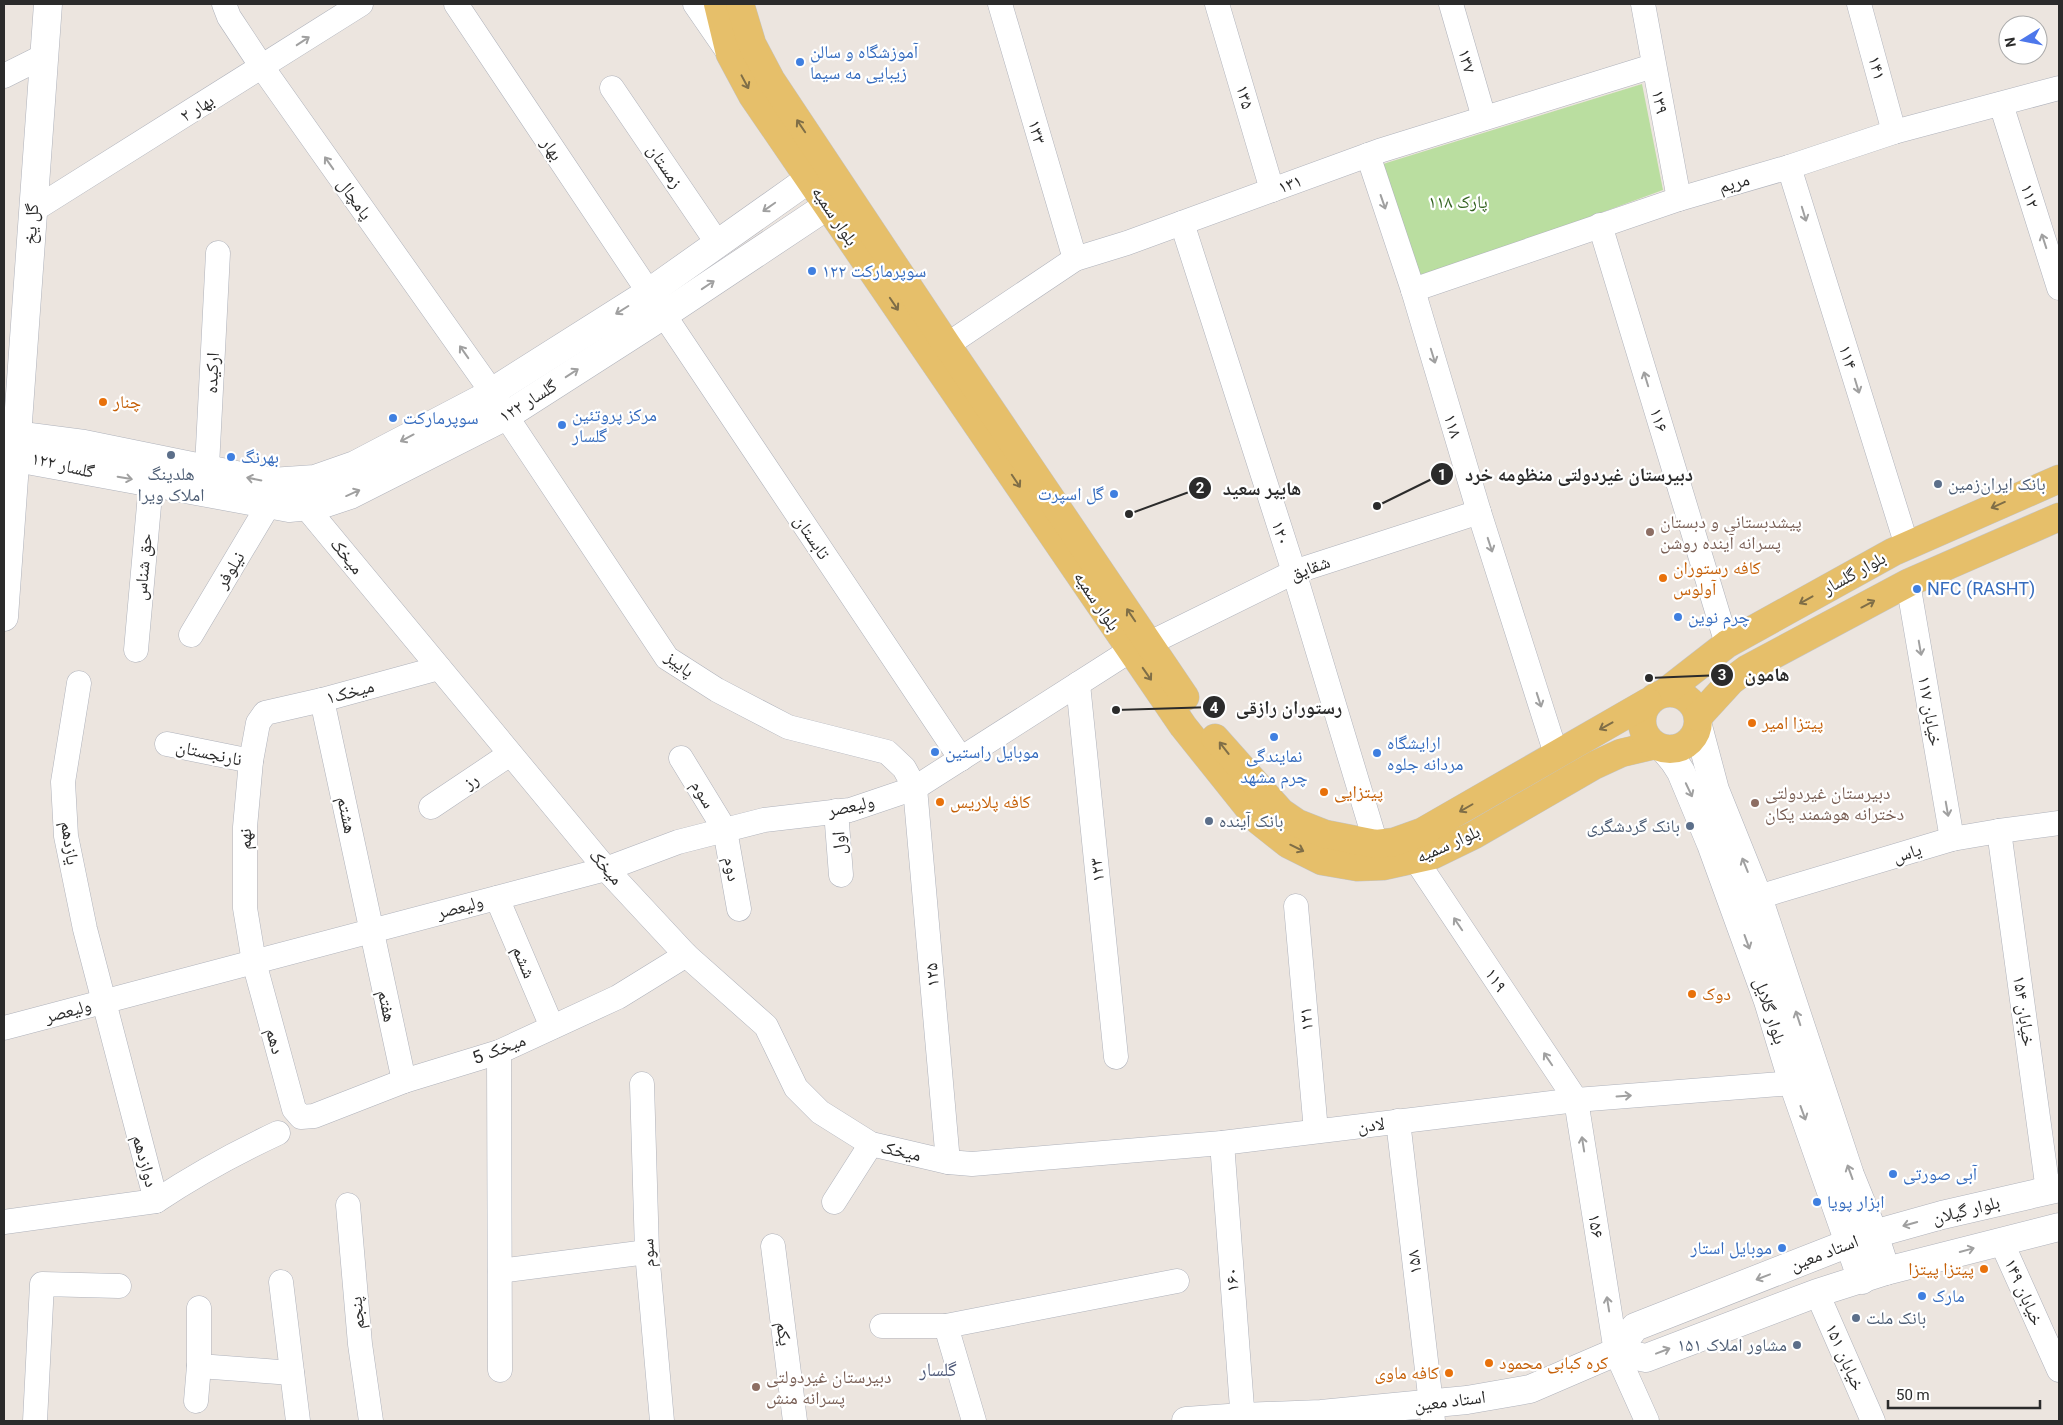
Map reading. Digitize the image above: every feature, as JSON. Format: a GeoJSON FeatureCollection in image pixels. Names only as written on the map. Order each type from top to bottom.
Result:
{"type":"FeatureCollection","features":[{"type":"Feature","properties":{"kind":"main road","name":"گل یخ"},"geometry":{"type":"LineString","coordinates":[[4,618],[9,443],[32,211],[48,4]]}},
{"type":"Feature","properties":{"kind":"main road","name":"بلوار سمیه"},"geometry":{"type":"LineString","coordinates":[[718,4],[730,54],[752,95],[819,173]]}},
{"type":"Feature","properties":{"kind":"main road","name":"بلوار سمیه"},"geometry":{"type":"LineString","coordinates":[[740,4],[752,44],[819,173],[1140,647],[1183,726],[1259,821],[1288,844],[1322,860],[1357,867],[1383,866],[1416,860],[1433,855],[1474,834],[1596,765],[1621,753],[1659,747]]}},
{"type":"Feature","properties":{"kind":"main road","name":"گلسار ۱۲۲"},"geometry":{"type":"LineString","coordinates":[[9,443],[30,438],[84,444],[207,482],[269,504],[289,508],[320,505],[350,494],[506,416],[655,304],[718,244],[819,173]]}},
{"type":"Feature","properties":{"kind":"main road","name":"گلسار ۱۲۲"},"geometry":{"type":"LineString","coordinates":[[9,443],[27,460],[151,483],[271,482],[314,479],[354,465],[492,392],[655,304],[837,200]]}},
{"type":"Feature","properties":{"kind":"main road","name":"بلوار سمیه"},"geometry":{"type":"LineString","coordinates":[[837,200],[947,345],[1005,448]]}},
{"type":"Feature","properties":{"kind":"main road","name":"بلوار گلسار"},"geometry":{"type":"LineString","coordinates":[[1656,698],[1727,644],[1907,546],[2059,479]]}},
{"type":"Feature","properties":{"kind":"main road","name":"بلوار گلسار"},"geometry":{"type":"LineString","coordinates":[[1698,722],[1731,681],[1747,668],[1908,583],[2059,517]]}},
{"type":"Feature","properties":{"kind":"main road","name":"بلوار سمیه"},"geometry":{"type":"LineString","coordinates":[[1140,647],[1232,758],[1281,812],[1297,823],[1325,834],[1376,844],[1394,842],[1422,832],[1656,698]]}},
{"type":"Feature","properties":{"kind":"main road"},"geometry":{"type":"LineString","coordinates":[[1682,695],[1690,700],[1698,722],[1695,735],[1689,742],[1673,749],[1659,747],[1648,739],[1643,730],[1643,711],[1656,698],[1682,695]]}},
{"type":"Feature","properties":{"kind":"main road","name":"بلوار گلایل"},"geometry":{"type":"LineString","coordinates":[[1698,722],[1714,790],[1758,897],[1850,1175],[1862,1238]]}},
{"type":"Feature","properties":{"kind":"main road","name":"بلوار گلایل"},"geometry":{"type":"LineString","coordinates":[[1659,747],[1674,761],[1694,800],[1768,1001],[1792,1083],[1862,1238],[1874,1275]]}},
{"type":"Feature","properties":{"kind":"main road","name":"بلوار گیلان"},"geometry":{"type":"LineString","coordinates":[[1862,1238],[2003,1200],[2054,1189]]}},
{"type":"Feature","properties":{"kind":"main road"},"geometry":{"type":"LineString","coordinates":[[1874,1275],[2059,1227]]}},
{"type":"Feature","properties":{"kind":"main road","name":"استاد معین"},"geometry":{"type":"LineString","coordinates":[[1186,1421],[1322,1418],[1432,1412],[1467,1400],[1530,1389],[1616,1352],[1635,1327],[1862,1238]]}},
{"type":"Feature","properties":{"kind":"main road","name":"استاد معین"},"geometry":{"type":"LineString","coordinates":[[1616,1352],[1646,1358],[1817,1292],[1874,1275]]}},
{"type":"Feature","properties":{"kind":"street","name":"پامچال"},"geometry":{"type":"LineString","coordinates":[[224,4],[228,17],[262,67],[492,392],[506,416]]}},
{"type":"Feature","properties":{"kind":"street","name":"بهار ۲"},"geometry":{"type":"LineString","coordinates":[[32,211],[361,4]]}},
{"type":"Feature","properties":{"kind":"street","name":"بهار"},"geometry":{"type":"LineString","coordinates":[[456,4],[655,304]]}},
{"type":"Feature","properties":{"kind":"street"},"geometry":{"type":"LineString","coordinates":[[695,4],[730,54]]}},
{"type":"Feature","properties":{"kind":"street","name":"۱۳۳"},"geometry":{"type":"LineString","coordinates":[[1000,4],[1075,259]]}},
{"type":"Feature","properties":{"kind":"street","name":"۱۳۵"},"geometry":{"type":"LineString","coordinates":[[1217,4],[1272,190]]}},
{"type":"Feature","properties":{"kind":"street","name":"۱۳۷"},"geometry":{"type":"LineString","coordinates":[[1451,4],[1484,118]]}},
{"type":"Feature","properties":{"kind":"street","name":"۱۳۹"},"geometry":{"type":"LineString","coordinates":[[1643,4],[1679,199]]}},
{"type":"Feature","properties":{"kind":"street","name":"۱۴۱"},"geometry":{"type":"LineString","coordinates":[[1859,4],[1894,132]]}},
{"type":"Feature","properties":{"kind":"street"},"geometry":{"type":"LineString","coordinates":[[4,76],[44,56]]}},
{"type":"Feature","properties":{"kind":"street","name":"۱۳۱"},"geometry":{"type":"LineString","coordinates":[[947,345],[1075,259],[1182,223],[1368,155],[1654,66]]}},
{"type":"Feature","properties":{"kind":"street","name":"زمستان"},"geometry":{"type":"LineString","coordinates":[[612,88],[718,244]]}},
{"type":"Feature","properties":{"kind":"street","name":"مریم"},"geometry":{"type":"LineString","coordinates":[[1413,290],[1679,199],[1789,168],[1894,132],[2059,88]]}},
{"type":"Feature","properties":{"kind":"street","name":"۱۱۲"},"geometry":{"type":"LineString","coordinates":[[2001,104],[2059,288]]}},
{"type":"Feature","properties":{"kind":"street","name":"۱۱۸"},"geometry":{"type":"LineString","coordinates":[[1368,155],[1413,290],[1479,512],[1556,754]]}},
{"type":"Feature","properties":{"kind":"street","name":"۱۱۴"},"geometry":{"type":"LineString","coordinates":[[1789,168],[1907,546]]}},
{"type":"Feature","properties":{"kind":"street","name":"۱۲۰"},"geometry":{"type":"LineString","coordinates":[[1182,223],[1294,572],[1376,844]]}},
{"type":"Feature","properties":{"kind":"street","name":"۱۱۶"},"geometry":{"type":"LineString","coordinates":[[1600,225],[1727,644]]}},
{"type":"Feature","properties":{"kind":"street","name":"ارکیده"},"geometry":{"type":"LineString","coordinates":[[207,482],[218,253]]}},
{"type":"Feature","properties":{"kind":"street","name":"تابستان"},"geometry":{"type":"LineString","coordinates":[[655,304],[960,759]]}},
{"type":"Feature","properties":{"kind":"street","name":"پاییز"},"geometry":{"type":"LineString","coordinates":[[506,416],[667,658],[717,690],[788,727],[887,752],[904,768],[915,788]]}},
{"type":"Feature","properties":{"kind":"street","name":"حق شناس"},"geometry":{"type":"LineString","coordinates":[[136,650],[151,483]]}},
{"type":"Feature","properties":{"kind":"street","name":"نیلوفر"},"geometry":{"type":"LineString","coordinates":[[191,635],[269,504]]}},
{"type":"Feature","properties":{"kind":"street","name":"میخک"},"geometry":{"type":"LineString","coordinates":[[306,507],[606,869],[686,955],[766,1026],[796,1088],[820,1112],[871,1144],[948,1162]]}},
{"type":"Feature","properties":{"kind":"street","name":"شقایق"},"geometry":{"type":"LineString","coordinates":[[1140,647],[1294,572],[1479,512]]}},
{"type":"Feature","properties":{"kind":"street","name":"خیابان ۱۱۷"},"geometry":{"type":"LineString","coordinates":[[1908,583],[1952,839]]}},
{"type":"Feature","properties":{"kind":"street"},"geometry":{"type":"LineString","coordinates":[[915,788],[1078,684],[1140,647]]}},
{"type":"Feature","properties":{"kind":"street","name":"میخک۱"},"geometry":{"type":"LineString","coordinates":[[262,717],[266,713],[322,700],[439,668]]}},
{"type":"Feature","properties":{"kind":"street","name":"یازدهم"},"geometry":{"type":"LineString","coordinates":[[79,683],[63,782],[66,836],[85,929],[103,1002]]}},
{"type":"Feature","properties":{"kind":"street","name":"۱۲۳"},"geometry":{"type":"LineString","coordinates":[[1078,684],[1116,1057]]}},
{"type":"Feature","properties":{"kind":"street","name":"هشتم"},"geometry":{"type":"LineString","coordinates":[[322,700],[371,931]]}},
{"type":"Feature","properties":{"kind":"street","name":"نهم"},"geometry":{"type":"LineString","coordinates":[[254,962],[245,908],[244,827],[251,761],[258,724],[262,717]]}},
{"type":"Feature","properties":{"kind":"street","name":"نارنجستان"},"geometry":{"type":"LineString","coordinates":[[166,744],[251,761]]}},
{"type":"Feature","properties":{"kind":"street","name":"رز"},"geometry":{"type":"LineString","coordinates":[[431,807],[510,754]]}},
{"type":"Feature","properties":{"kind":"street","name":"سوم"},"geometry":{"type":"LineString","coordinates":[[681,758],[724,830]]}},
{"type":"Feature","properties":{"kind":"street","name":"ولیعصر"},"geometry":{"type":"LineString","coordinates":[[4,1028],[606,869],[678,842],[764,820],[850,810],[915,788]]}},
{"type":"Feature","properties":{"kind":"street","name":"۱۲۵"},"geometry":{"type":"LineString","coordinates":[[915,788],[948,1162]]}},
{"type":"Feature","properties":{"kind":"street","name":"اول"},"geometry":{"type":"LineString","coordinates":[[836,811],[841,875]]}},
{"type":"Feature","properties":{"kind":"street","name":"یاس"},"geometry":{"type":"LineString","coordinates":[[1758,897],[1952,839],[2059,823]]}},
{"type":"Feature","properties":{"kind":"street","name":"دوم"},"geometry":{"type":"LineString","coordinates":[[724,830],[740,909]]}},
{"type":"Feature","properties":{"kind":"street","name":"خیابان ۱۵۴"},"geometry":{"type":"LineString","coordinates":[[1999,831],[2054,1189]]}},
{"type":"Feature","properties":{"kind":"street","name":"۱۱۹"},"geometry":{"type":"LineString","coordinates":[[1416,860],[1576,1100]]}},
{"type":"Feature","properties":{"kind":"street","name":"ششم"},"geometry":{"type":"LineString","coordinates":[[497,898],[552,1027]]}},
{"type":"Feature","properties":{"kind":"street","name":"۱۲۱"},"geometry":{"type":"LineString","coordinates":[[1296,906],[1316,1131]]}},
{"type":"Feature","properties":{"kind":"street","name":"هفتم"},"geometry":{"type":"LineString","coordinates":[[371,931],[404,1081]]}},
{"type":"Feature","properties":{"kind":"street","name":"میخک 5"},"geometry":{"type":"LineString","coordinates":[[301,1117],[314,1116],[404,1081],[499,1052],[618,997],[686,955]]}},
{"type":"Feature","properties":{"kind":"street","name":"دهم"},"geometry":{"type":"LineString","coordinates":[[254,962],[294,1109],[301,1117]]}},
{"type":"Feature","properties":{"kind":"street","name":"دوازدهم"},"geometry":{"type":"LineString","coordinates":[[4,1222],[156,1201],[103,1002]]}},
{"type":"Feature","properties":{"kind":"street"},"geometry":{"type":"LineString","coordinates":[[499,1052],[500,1370]]}},
{"type":"Feature","properties":{"kind":"street","name":"لادن"},"geometry":{"type":"LineString","coordinates":[[948,1162],[972,1164],[1222,1143],[1576,1100],[1792,1083]]}},
{"type":"Feature","properties":{"kind":"street","name":"سوم"},"geometry":{"type":"LineString","coordinates":[[642,1084],[647,1252],[662,1421]]}},
{"type":"Feature","properties":{"kind":"street","name":"۱۵۶"},"geometry":{"type":"LineString","coordinates":[[1576,1100],[1616,1352],[1647,1421]]}},
{"type":"Feature","properties":{"kind":"street","name":"۱۵۸"},"geometry":{"type":"LineString","coordinates":[[1398,1121],[1432,1412]]}},
{"type":"Feature","properties":{"kind":"street"},"geometry":{"type":"LineString","coordinates":[[156,1201],[232,1154],[278,1133]]}},
{"type":"Feature","properties":{"kind":"street","name":"۱۶۰"},"geometry":{"type":"LineString","coordinates":[[1222,1143],[1243,1419]]}},
{"type":"Feature","properties":{"kind":"street"},"geometry":{"type":"LineString","coordinates":[[834,1202],[871,1144]]}},
{"type":"Feature","properties":{"kind":"street","name":"پنجم"},"geometry":{"type":"LineString","coordinates":[[348,1205],[360,1344],[371,1421]]}},
{"type":"Feature","properties":{"kind":"street","name":"خیابان ۱۴۹"},"geometry":{"type":"LineString","coordinates":[[2000,1241],[2059,1370]]}},
{"type":"Feature","properties":{"kind":"street","name":"یکم"},"geometry":{"type":"LineString","coordinates":[[773,1246],[795,1421]]}},
{"type":"Feature","properties":{"kind":"street"},"geometry":{"type":"LineString","coordinates":[[500,1271],[647,1252]]}},
{"type":"Feature","properties":{"kind":"street"},"geometry":{"type":"LineString","coordinates":[[882,1326],[946,1326],[1177,1281]]}},
{"type":"Feature","properties":{"kind":"street"},"geometry":{"type":"LineString","coordinates":[[281,1282],[298,1421]]}},
{"type":"Feature","properties":{"kind":"street"},"geometry":{"type":"LineString","coordinates":[[34,1421],[42,1284],[119,1286]]}},
{"type":"Feature","properties":{"kind":"street","name":"خیابان ۱۵۱"},"geometry":{"type":"LineString","coordinates":[[1817,1292],[1874,1421]]}},
{"type":"Feature","properties":{"kind":"street"},"geometry":{"type":"LineString","coordinates":[[196,1400],[199,1366],[199,1308]]}},
{"type":"Feature","properties":{"kind":"street"},"geometry":{"type":"LineString","coordinates":[[946,1326],[974,1421]]}},
{"type":"Feature","properties":{"kind":"street"},"geometry":{"type":"LineString","coordinates":[[199,1366],[292,1373]]}},
{"type":"Feature","properties":{"kind":"green space","name":"پارک ۱۱۸"},"geometry":{"type":"Polygon","coordinates":[[[1642,84],[1663,190],[1420,279],[1383,164],[1642,84]]]}},
{"type":"Feature","properties":{"kind":"place","name":"آموزشگاه و سالن زیبایی مه سیما"},"geometry":{"type":"Point","coordinates":[800,62]}},
{"type":"Feature","properties":{"kind":"place","name":"سوپرمارکت ۱۲۲"},"geometry":{"type":"Point","coordinates":[812,271]}},
{"type":"Feature","properties":{"kind":"place","name":"چنار"},"geometry":{"type":"Point","coordinates":[103,402]}},
{"type":"Feature","properties":{"kind":"place","name":"سوپرمارکت"},"geometry":{"type":"Point","coordinates":[393,418]}},
{"type":"Feature","properties":{"kind":"place","name":"مرکز پروتئین گلسار"},"geometry":{"type":"Point","coordinates":[562,425]}},
{"type":"Feature","properties":{"kind":"place","name":"هلدینگ املاک ویرا"},"geometry":{"type":"Point","coordinates":[171,455]}},
{"type":"Feature","properties":{"kind":"place","name":"بهرنگ"},"geometry":{"type":"Point","coordinates":[231,457]}},
{"type":"Feature","properties":{"kind":"place","name":"بانک ایران‌زمین"},"geometry":{"type":"Point","coordinates":[1938,484]}},
{"type":"Feature","properties":{"kind":"place","name":"گل اسپرت"},"geometry":{"type":"Point","coordinates":[1114,494]}},
{"type":"Feature","properties":{"kind":"place","name":"دبیرستان غیردولتی منظومه خرد"},"geometry":{"type":"Point","coordinates":[1377,506]}},
{"type":"Feature","properties":{"kind":"place","name":"هایپر سعید"},"geometry":{"type":"Point","coordinates":[1129,514]}},
{"type":"Feature","properties":{"kind":"place","name":"پیشدبستانی و دبستان پسرانه آینده روشن"},"geometry":{"type":"Point","coordinates":[1650,532]}},
{"type":"Feature","properties":{"kind":"place","name":"کافه رستوران آولوس"},"geometry":{"type":"Point","coordinates":[1663,578]}},
{"type":"Feature","properties":{"kind":"place","name":"NFC (RASHT)"},"geometry":{"type":"Point","coordinates":[1917,589]}},
{"type":"Feature","properties":{"kind":"place","name":"چرم نوین"},"geometry":{"type":"Point","coordinates":[1678,617]}},
{"type":"Feature","properties":{"kind":"place","name":"هامون"},"geometry":{"type":"Point","coordinates":[1649,678]}},
{"type":"Feature","properties":{"kind":"place","name":"رستوران رازقی"},"geometry":{"type":"Point","coordinates":[1116,710]}},
{"type":"Feature","properties":{"kind":"place","name":"پیتزا امیر"},"geometry":{"type":"Point","coordinates":[1752,723]}},
{"type":"Feature","properties":{"kind":"place","name":"نمایندگی چرم مشهد"},"geometry":{"type":"Point","coordinates":[1274,737]}},
{"type":"Feature","properties":{"kind":"place","name":"موبایل راستین"},"geometry":{"type":"Point","coordinates":[935,752]}},
{"type":"Feature","properties":{"kind":"place","name":"ارایشگاه مردانه جلوه"},"geometry":{"type":"Point","coordinates":[1377,753]}},
{"type":"Feature","properties":{"kind":"place","name":"پیتزایی"},"geometry":{"type":"Point","coordinates":[1324,792]}},
{"type":"Feature","properties":{"kind":"place","name":"کافه پلاریس"},"geometry":{"type":"Point","coordinates":[940,802]}},
{"type":"Feature","properties":{"kind":"place","name":"دبیرستان غیردولتی دخترانه هوشمند یکان"},"geometry":{"type":"Point","coordinates":[1755,803]}},
{"type":"Feature","properties":{"kind":"place","name":"بانک آینده"},"geometry":{"type":"Point","coordinates":[1209,821]}},
{"type":"Feature","properties":{"kind":"place","name":"بانک گردشگری"},"geometry":{"type":"Point","coordinates":[1690,826]}},
{"type":"Feature","properties":{"kind":"place","name":"دوک"},"geometry":{"type":"Point","coordinates":[1692,994]}},
{"type":"Feature","properties":{"kind":"place","name":"آبی صورتی"},"geometry":{"type":"Point","coordinates":[1893,1174]}},
{"type":"Feature","properties":{"kind":"place","name":"ابزار پویا"},"geometry":{"type":"Point","coordinates":[1817,1202]}},
{"type":"Feature","properties":{"kind":"place","name":"موبایل استار"},"geometry":{"type":"Point","coordinates":[1782,1248]}},
{"type":"Feature","properties":{"kind":"place","name":"پیتزا پیتزا"},"geometry":{"type":"Point","coordinates":[1984,1269]}},
{"type":"Feature","properties":{"kind":"place","name":"مارک"},"geometry":{"type":"Point","coordinates":[1922,1296]}},
{"type":"Feature","properties":{"kind":"place","name":"بانک ملت"},"geometry":{"type":"Point","coordinates":[1856,1318]}},
{"type":"Feature","properties":{"kind":"place","name":"مشاور املاک ۱۵۱"},"geometry":{"type":"Point","coordinates":[1797,1345]}},
{"type":"Feature","properties":{"kind":"place","name":"کره کبابی محمود"},"geometry":{"type":"Point","coordinates":[1489,1363]}},
{"type":"Feature","properties":{"kind":"place","name":"کافه ماوی"},"geometry":{"type":"Point","coordinates":[1449,1373]}},
{"type":"Feature","properties":{"kind":"place","name":"دبیرستان غیردولتی پسرانه منش"},"geometry":{"type":"Point","coordinates":[756,1387]}},
{"type":"Feature","properties":{"kind":"district","name":"گلسار"},"geometry":{"type":"Point","coordinates":[938,1369]}}]}
